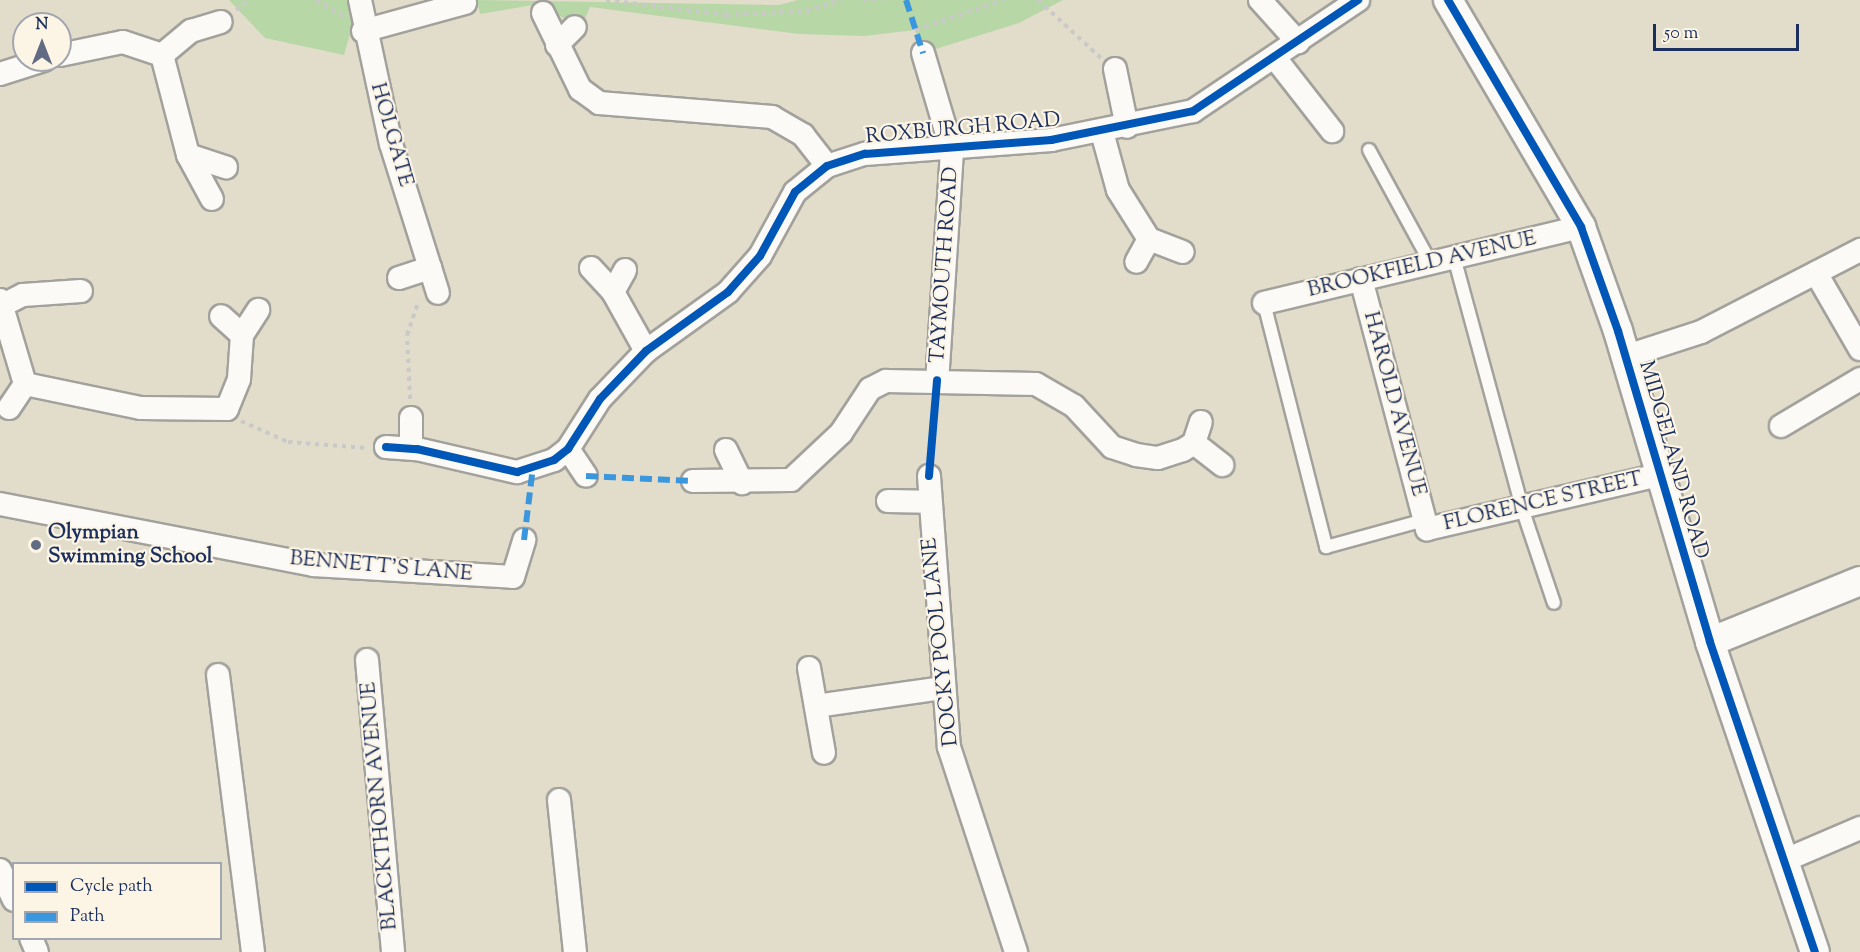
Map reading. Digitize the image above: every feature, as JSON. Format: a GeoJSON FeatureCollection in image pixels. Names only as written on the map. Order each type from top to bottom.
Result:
{"type":"FeatureCollection","features":[{"type":"Feature","properties":{"kind":"street","name":"HOLGATE"},"geometry":{"type":"LineString","coordinates":[[360,0],[363,29],[438,293]]}},
{"type":"Feature","properties":{"kind":"street"},"geometry":{"type":"LineString","coordinates":[[1260,0],[1298,42]]}},
{"type":"Feature","properties":{"kind":"street","name":"ROXBURGH ROAD"},"geometry":{"type":"LineString","coordinates":[[568,449],[600,399],[646,351],[728,292],[759,256],[795,192],[827,166],[865,154],[952,151],[1102,132],[1210,105],[1358,0]]}},
{"type":"Feature","properties":{"kind":"street","name":"MIDGELAND ROAD"},"geometry":{"type":"LineString","coordinates":[[1448,0],[1581,227],[1624,357],[1710,642],[1815,952]]}},
{"type":"Feature","properties":{"kind":"street"},"geometry":{"type":"LineString","coordinates":[[363,29],[458,3]]}},
{"type":"Feature","properties":{"kind":"street"},"geometry":{"type":"LineString","coordinates":[[543,13],[580,89],[599,103],[772,117],[803,135],[827,166]]}},
{"type":"Feature","properties":{"kind":"street"},"geometry":{"type":"LineString","coordinates":[[162,56],[190,31],[221,22]]}},
{"type":"Feature","properties":{"kind":"street"},"geometry":{"type":"LineString","coordinates":[[557,45],[575,27]]}},
{"type":"Feature","properties":{"kind":"street"},"geometry":{"type":"LineString","coordinates":[[72,53],[123,42],[162,56]]}},
{"type":"Feature","properties":{"kind":"street"},"geometry":{"type":"LineString","coordinates":[[923,52],[952,151]]}},
{"type":"Feature","properties":{"kind":"street"},"geometry":{"type":"LineString","coordinates":[[162,56],[188,155],[212,199]]}},
{"type":"Feature","properties":{"kind":"street"},"geometry":{"type":"LineString","coordinates":[[1275,58],[1332,131]]}},
{"type":"Feature","properties":{"kind":"street"},"geometry":{"type":"LineString","coordinates":[[1115,69],[1127,127]]}},
{"type":"Feature","properties":{"kind":"street"},"geometry":{"type":"LineString","coordinates":[[1102,132],[1114,181],[1149,239],[1183,252]]}},
{"type":"Feature","properties":{"kind":"street","name":"TAYMOUTH ROAD"},"geometry":{"type":"LineString","coordinates":[[937,380],[952,151]]}},
{"type":"Feature","properties":{"kind":"street"},"geometry":{"type":"LineString","coordinates":[[188,155],[226,166]]}},
{"type":"Feature","properties":{"kind":"street","name":"BROOKFIELD AVENUE"},"geometry":{"type":"LineString","coordinates":[[1264,303],[1581,227]]}},
{"type":"Feature","properties":{"kind":"street"},"geometry":{"type":"LineString","coordinates":[[1137,261],[1149,239]]}},
{"type":"Feature","properties":{"kind":"street"},"geometry":{"type":"LineString","coordinates":[[1624,357],[1701,332],[1860,250]]}},
{"type":"Feature","properties":{"kind":"street"},"geometry":{"type":"LineString","coordinates":[[399,278],[430,268]]}},
{"type":"Feature","properties":{"kind":"street"},"geometry":{"type":"LineString","coordinates":[[591,268],[613,292],[646,351]]}},
{"type":"Feature","properties":{"kind":"street"},"geometry":{"type":"LineString","coordinates":[[613,292],[625,270]]}},
{"type":"Feature","properties":{"kind":"street"},"geometry":{"type":"LineString","coordinates":[[1816,273],[1860,349]]}},
{"type":"Feature","properties":{"kind":"street","name":"HAROLD AVENUE"},"geometry":{"type":"LineString","coordinates":[[1361,279],[1426,525]]}},
{"type":"Feature","properties":{"kind":"street"},"geometry":{"type":"LineString","coordinates":[[25,384],[1,302],[40,292],[81,291]]}},
{"type":"Feature","properties":{"kind":"street"},"geometry":{"type":"LineString","coordinates":[[25,384],[141,408],[227,410],[239,379],[242,336],[258,310]]}},
{"type":"Feature","properties":{"kind":"street"},"geometry":{"type":"LineString","coordinates":[[220,316],[242,336]]}},
{"type":"Feature","properties":{"kind":"street"},"geometry":{"type":"LineString","coordinates":[[1781,426],[1860,379]]}},
{"type":"Feature","properties":{"kind":"street"},"geometry":{"type":"LineString","coordinates":[[693,481],[742,483],[791,480],[841,433],[877,384],[937,380],[1017,381],[1055,391],[1124,452],[1158,458],[1198,433],[1222,465]]}},
{"type":"Feature","properties":{"kind":"street"},"geometry":{"type":"LineString","coordinates":[[9,408],[25,384]]}},
{"type":"Feature","properties":{"kind":"street"},"geometry":{"type":"LineString","coordinates":[[411,417],[411,448]]}},
{"type":"Feature","properties":{"kind":"street"},"geometry":{"type":"LineString","coordinates":[[386,447],[411,448],[517,472],[568,449],[586,476]]}},
{"type":"Feature","properties":{"kind":"street"},"geometry":{"type":"LineString","coordinates":[[726,450],[742,483]]}},
{"type":"Feature","properties":{"kind":"street","name":"FLORENCE STREET"},"geometry":{"type":"LineString","coordinates":[[1426,525],[1522,508],[1659,475]]}},
{"type":"Feature","properties":{"kind":"street","name":"DOCKY POOL LANE"},"geometry":{"type":"LineString","coordinates":[[929,476],[927,502],[949,747],[1016,952]]}},
{"type":"Feature","properties":{"kind":"street"},"geometry":{"type":"LineString","coordinates":[[888,501],[927,502]]}},
{"type":"Feature","properties":{"kind":"street","name":"BENNETT'S LANE"},"geometry":{"type":"LineString","coordinates":[[0,504],[313,566],[513,577],[524,540]]}},
{"type":"Feature","properties":{"kind":"street"},"geometry":{"type":"LineString","coordinates":[[1710,642],[1860,581]]}},
{"type":"Feature","properties":{"kind":"street","name":"BLACKTHORN AVENUE"},"geometry":{"type":"LineString","coordinates":[[368,660],[393,952]]}},
{"type":"Feature","properties":{"kind":"street"},"geometry":{"type":"LineString","coordinates":[[809,668],[824,753]]}},
{"type":"Feature","properties":{"kind":"street"},"geometry":{"type":"LineString","coordinates":[[218,675],[253,952]]}},
{"type":"Feature","properties":{"kind":"street"},"geometry":{"type":"LineString","coordinates":[[816,706],[942,688]]}},
{"type":"Feature","properties":{"kind":"street"},"geometry":{"type":"LineString","coordinates":[[559,800],[574,952]]}},
{"type":"Feature","properties":{"kind":"street"},"geometry":{"type":"LineString","coordinates":[[1783,861],[1860,828]]}},
{"type":"Feature","properties":{"kind":"street"},"geometry":{"type":"LineString","coordinates":[[0,870],[12,896]]}},
{"type":"Feature","properties":{"kind":"lane"},"geometry":{"type":"LineString","coordinates":[[1370,150],[1430,262]]}},
{"type":"Feature","properties":{"kind":"lane"},"geometry":{"type":"LineString","coordinates":[[1454,257],[1522,508],[1554,603]]}},
{"type":"Feature","properties":{"kind":"lane"},"geometry":{"type":"LineString","coordinates":[[1264,303],[1326,547],[1426,525]]}},
{"type":"Feature","properties":{"kind":"path"},"geometry":{"type":"LineString","coordinates":[[316,0],[363,29]]}},
{"type":"Feature","properties":{"kind":"path"},"geometry":{"type":"LineString","coordinates":[[606,0],[726,15],[806,11],[841,0]]}},
{"type":"Feature","properties":{"kind":"path"},"geometry":{"type":"LineString","coordinates":[[863,0],[883,0]]}},
{"type":"Feature","properties":{"kind":"path"},"geometry":{"type":"LineString","coordinates":[[916,30],[1003,0]]}},
{"type":"Feature","properties":{"kind":"path"},"geometry":{"type":"LineString","coordinates":[[1038,0],[1115,69]]}},
{"type":"Feature","properties":{"kind":"path"},"geometry":{"type":"LineString","coordinates":[[411,417],[407,335],[420,300],[438,293]]}},
{"type":"Feature","properties":{"kind":"path"},"geometry":{"type":"LineString","coordinates":[[227,410],[288,442],[386,447]]}},
{"type":"Feature","properties":{"kind":"green space"},"geometry":{"type":"Polygon","coordinates":[[[229,0],[352,0],[353,24],[344,55],[265,38],[229,0]]]}},
{"type":"Feature","properties":{"kind":"green space"},"geometry":{"type":"Polygon","coordinates":[[[477,0],[779,5],[798,0],[1063,0],[1019,23],[923,53],[915,30],[864,36],[799,34],[590,7],[584,21],[567,20],[539,4],[480,14],[477,0]]]}},
{"type":"Feature","properties":{"kind":"marked path"},"geometry":{"type":"LineString","coordinates":[[906,0],[923,53]]}},
{"type":"Feature","properties":{"kind":"marked path"},"geometry":{"type":"LineString","coordinates":[[524,540],[533,467]]}},
{"type":"Feature","properties":{"kind":"marked path"},"geometry":{"type":"LineString","coordinates":[[586,476],[693,481]]}},
{"type":"Feature","properties":{"kind":"cycle path"},"geometry":{"type":"LineString","coordinates":[[386,447],[417,449],[517,472],[554,460],[568,449],[600,399],[646,351],[728,292],[760,256],[795,192],[827,166],[865,154],[1051,140],[1193,111],[1358,0]]}},
{"type":"Feature","properties":{"kind":"cycle path"},"geometry":{"type":"LineString","coordinates":[[1448,0],[1581,227],[1618,331],[1710,642],[1815,952]]}},
{"type":"Feature","properties":{"kind":"cycle path"},"geometry":{"type":"LineString","coordinates":[[929,476],[937,380]]}},
{"type":"Feature","properties":{"kind":"place","name":"Olympian Swimming School"},"geometry":{"type":"Point","coordinates":[36,545]}}]}
